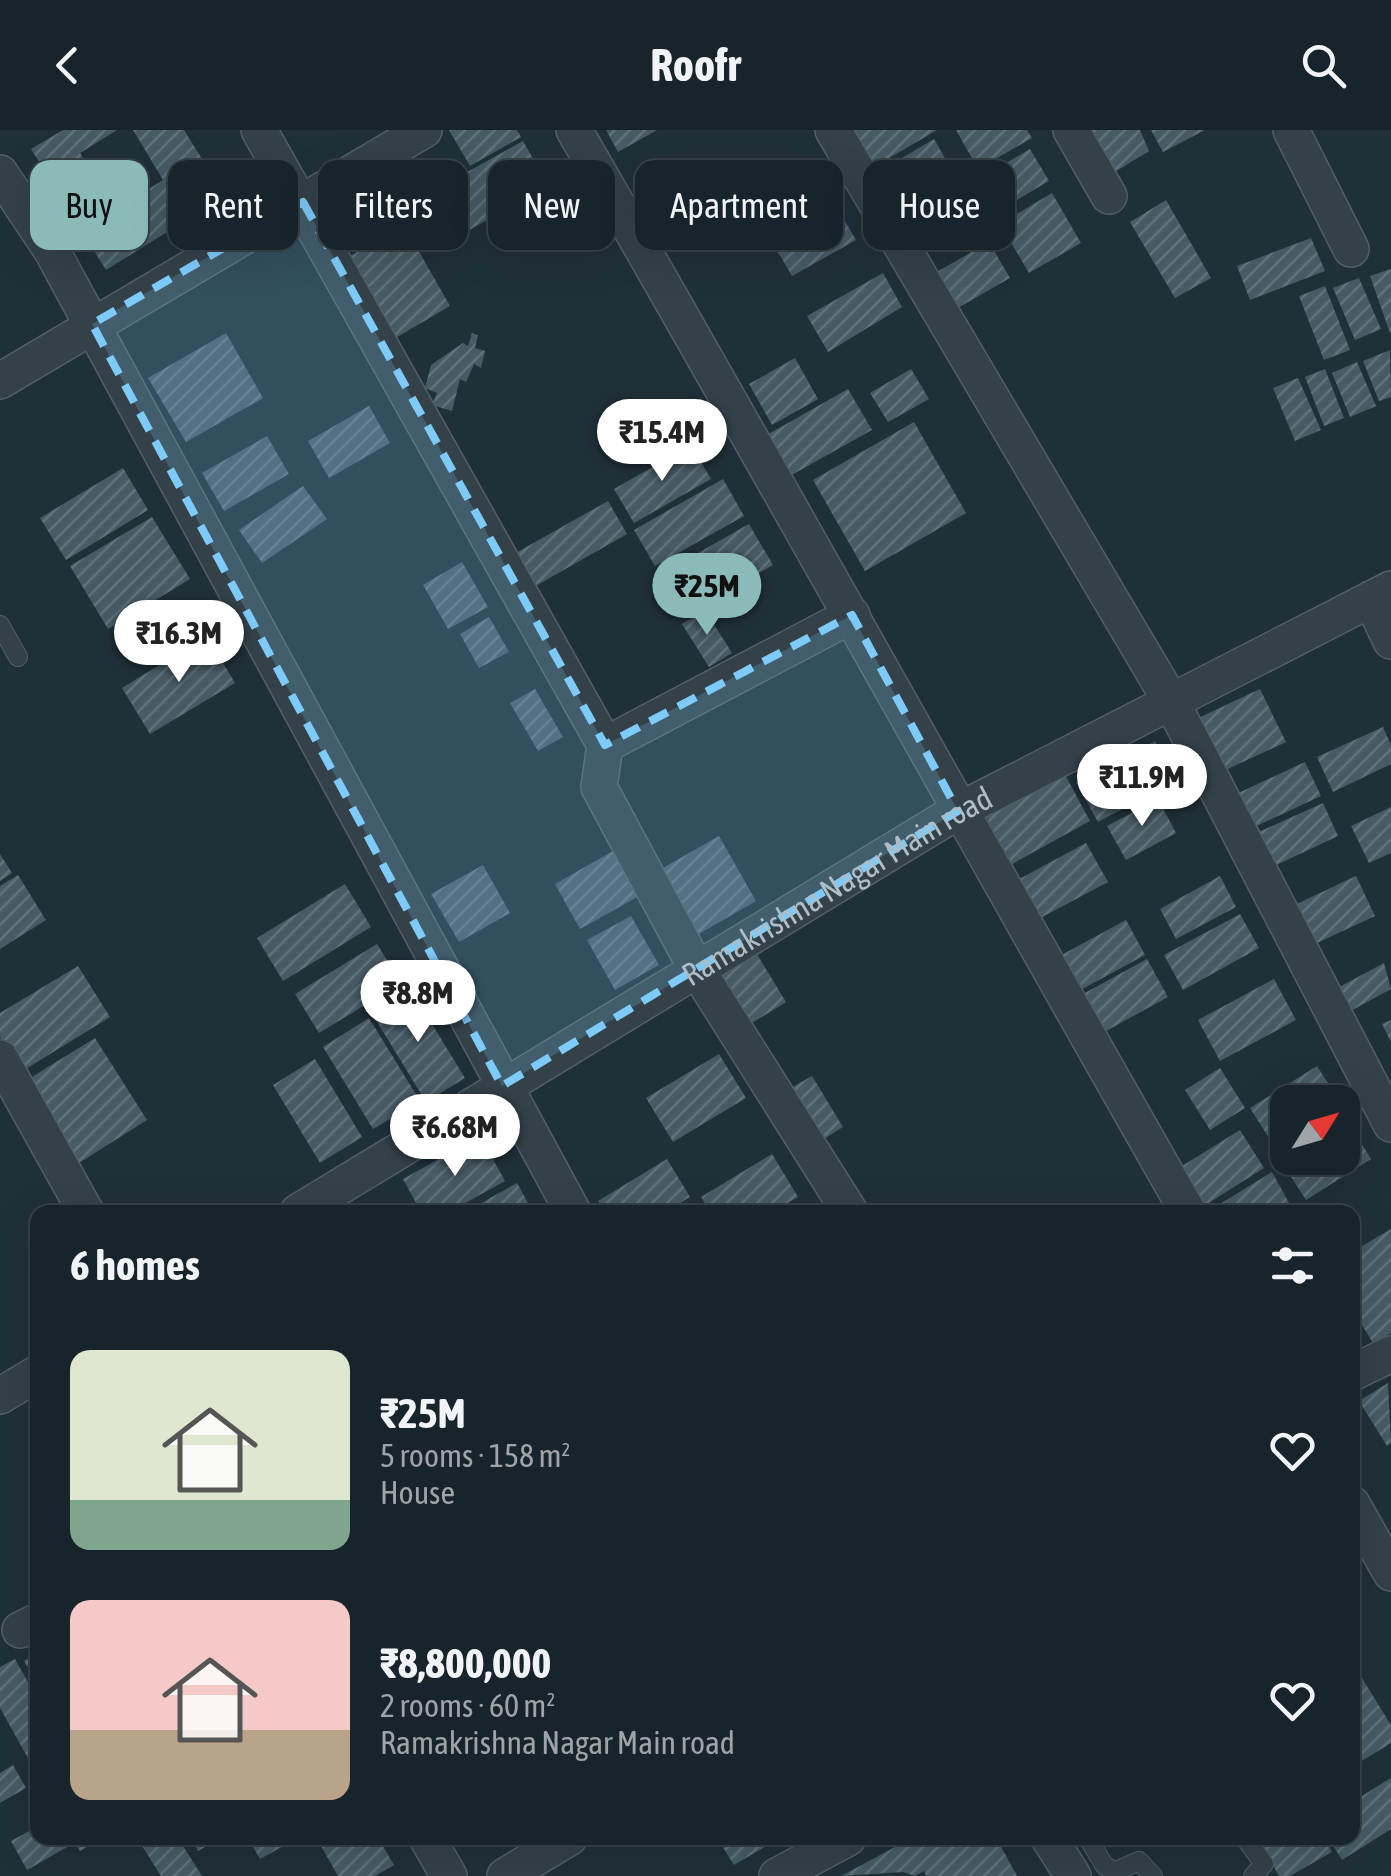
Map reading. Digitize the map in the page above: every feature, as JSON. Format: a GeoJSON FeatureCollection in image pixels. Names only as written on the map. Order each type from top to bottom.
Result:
{"type":"FeatureCollection","features":[{"type":"Feature","properties":{"kind":"street"},"geometry":{"type":"LineString","coordinates":[[259,130],[304,202],[605,744],[599,787],[696,968],[846,1205]]}},
{"type":"Feature","properties":{"kind":"street"},"geometry":{"type":"LineString","coordinates":[[0,381],[424,130]]}},
{"type":"Feature","properties":{"kind":"street"},"geometry":{"type":"LineString","coordinates":[[574,130],[1184,1205]]}},
{"type":"Feature","properties":{"kind":"street"},"geometry":{"type":"LineString","coordinates":[[833,130],[1172,703],[1391,1124]]}},
{"type":"Feature","properties":{"kind":"street"},"geometry":{"type":"LineString","coordinates":[[1070,130],[1109,196]]}},
{"type":"Feature","properties":{"kind":"street"},"geometry":{"type":"LineString","coordinates":[[1291,130],[1351,249]]}},
{"type":"Feature","properties":{"kind":"street"},"geometry":{"type":"LineString","coordinates":[[0,173],[52,251],[569,1205]]}},
{"type":"Feature","properties":{"kind":"street"},"geometry":{"type":"LineString","coordinates":[[1381,594],[1391,641]]}},
{"type":"Feature","properties":{"kind":"street","name":"Ramakrishna Nagar Main road"},"geometry":{"type":"LineString","coordinates":[[309,1205],[958,811],[1381,594]]}},
{"type":"Feature","properties":{"kind":"street"},"geometry":{"type":"LineString","coordinates":[[605,744],[852,614]]}},
{"type":"Feature","properties":{"kind":"street"},"geometry":{"type":"LineString","coordinates":[[0,1058],[82,1205]]}},
{"type":"Feature","properties":{"kind":"street"},"geometry":{"type":"LineString","coordinates":[[1360,1369],[1391,1354]]}},
{"type":"Feature","properties":{"kind":"street"},"geometry":{"type":"LineString","coordinates":[[0,1396],[30,1378]]}},
{"type":"Feature","properties":{"kind":"street"},"geometry":{"type":"LineString","coordinates":[[1360,1518],[1391,1573]]}},
{"type":"Feature","properties":{"kind":"street"},"geometry":{"type":"LineString","coordinates":[[430,1845],[449,1876]]}},
{"type":"Feature","properties":{"kind":"street"},"geometry":{"type":"LineString","coordinates":[[505,1876],[557,1845]]}},
{"type":"Feature","properties":{"kind":"street"},"geometry":{"type":"LineString","coordinates":[[777,1876],[835,1845]]}},
{"type":"Feature","properties":{"kind":"street"},"geometry":{"type":"LineString","coordinates":[[1053,1845],[1073,1876]]}},
{"type":"Feature","properties":{"kind":"lane"},"geometry":{"type":"LineString","coordinates":[[0,625],[18,657]]}},
{"type":"Feature","properties":{"kind":"lane"},"geometry":{"type":"LineString","coordinates":[[1092,1845],[1107,1869],[1114,1872],[1138,1861],[1153,1876]]}},
{"type":"Feature","properties":{"kind":"lane"},"geometry":{"type":"LineString","coordinates":[[1250,1845],[1264,1864],[1252,1876]]}},
{"type":"Feature","properties":{"kind":"highlighted area"},"geometry":{"type":"Polygon","coordinates":[[[303,202],[605,745],[852,615],[958,811],[502,1086],[92,324],[303,202]]]}},
{"type":"Feature","properties":{"kind":"building"},"geometry":{"type":"Polygon","coordinates":[[[63,130],[117,130],[80,153],[84,160],[38,160],[31,149],[63,130]]]}},
{"type":"Feature","properties":{"kind":"building"},"geometry":{"type":"Polygon","coordinates":[[[133,130],[184,130],[203,160],[168,160],[168,231],[148,244],[148,189],[163,180],[133,130]]]}},
{"type":"Feature","properties":{"kind":"building"},"geometry":{"type":"Polygon","coordinates":[[[449,130],[517,130],[521,137],[470,166],[449,130]]]}},
{"type":"Feature","properties":{"kind":"building"},"geometry":{"type":"Polygon","coordinates":[[[606,130],[657,130],[618,152],[606,130]]]}},
{"type":"Feature","properties":{"kind":"building"},"geometry":{"type":"Polygon","coordinates":[[[852,130],[937,130],[886,160],[870,160],[852,130]]]}},
{"type":"Feature","properties":{"kind":"building"},"geometry":{"type":"Polygon","coordinates":[[[956,130],[1027,130],[1032,138],[994,160],[973,160],[956,130]]]}},
{"type":"Feature","properties":{"kind":"building"},"geometry":{"type":"Polygon","coordinates":[[[1088,130],[1140,130],[1149,151],[1113,173],[1088,130]]]}},
{"type":"Feature","properties":{"kind":"building"},"geometry":{"type":"Polygon","coordinates":[[[1151,130],[1205,130],[1163,152],[1151,130]]]}},
{"type":"Feature","properties":{"kind":"building"},"geometry":{"type":"Polygon","coordinates":[[[934,139],[946,160],[899,160],[934,139]]]}},
{"type":"Feature","properties":{"kind":"building"},"geometry":{"type":"Polygon","coordinates":[[[523,141],[534,160],[489,160],[523,141]]]}},
{"type":"Feature","properties":{"kind":"building"},"geometry":{"type":"Polygon","coordinates":[[[1030,149],[1049,181],[1015,201],[1015,160],[1011,160],[1030,149]]]}},
{"type":"Feature","properties":{"kind":"building"},"geometry":{"type":"Polygon","coordinates":[[[488,160],[488,219],[468,231],[468,172],[488,160]]]}},
{"type":"Feature","properties":{"kind":"building"},"geometry":{"type":"Polygon","coordinates":[[[1052,193],[1081,243],[1029,273],[1015,249],[1015,215],[1052,193]]]}},
{"type":"Feature","properties":{"kind":"building"},"geometry":{"type":"Polygon","coordinates":[[[1166,200],[1211,278],[1175,298],[1130,222],[1166,200]]]}},
{"type":"Feature","properties":{"kind":"building"},"geometry":{"type":"Polygon","coordinates":[[[843,218],[856,240],[843,247],[843,218]]]}},
{"type":"Feature","properties":{"kind":"building"},"geometry":{"type":"Polygon","coordinates":[[[1311,238],[1325,271],[1250,300],[1237,266],[1311,238]]]}},
{"type":"Feature","properties":{"kind":"building"},"geometry":{"type":"Polygon","coordinates":[[[94,250],[138,250],[106,270],[94,250]]]}},
{"type":"Feature","properties":{"kind":"building"},"geometry":{"type":"Polygon","coordinates":[[[361,250],[418,250],[450,306],[392,340],[345,259],[361,250]]]}},
{"type":"Feature","properties":{"kind":"building"},"geometry":{"type":"Polygon","coordinates":[[[777,250],[838,250],[792,276],[777,250]]]}},
{"type":"Feature","properties":{"kind":"building"},"geometry":{"type":"Polygon","coordinates":[[[975,250],[994,250],[1010,278],[956,309],[935,273],[975,250]]]}},
{"type":"Feature","properties":{"kind":"building"},"geometry":{"type":"Polygon","coordinates":[[[1391,269],[1391,333],[1390,333],[1370,276],[1391,269]]]}},
{"type":"Feature","properties":{"kind":"building"},"geometry":{"type":"Polygon","coordinates":[[[883,273],[902,307],[828,352],[807,316],[883,273]]]}},
{"type":"Feature","properties":{"kind":"building"},"geometry":{"type":"Polygon","coordinates":[[[1359,278],[1381,329],[1355,340],[1333,288],[1359,278]]]}},
{"type":"Feature","properties":{"kind":"building"},"geometry":{"type":"Polygon","coordinates":[[[1325,286],[1350,350],[1324,360],[1299,296],[1325,286]]]}},
{"type":"Feature","properties":{"kind":"building"},"geometry":{"type":"Polygon","coordinates":[[[226,333],[263,398],[186,442],[148,378],[226,333]]]}},
{"type":"Feature","properties":{"kind":"building"},"geometry":{"type":"Polygon","coordinates":[[[472,333],[478,335],[475,348],[485,351],[481,368],[474,364],[466,382],[460,379],[452,411],[432,405],[437,393],[425,388],[431,365],[463,343],[468,346],[472,333]]]}},
{"type":"Feature","properties":{"kind":"building"},"geometry":{"type":"Polygon","coordinates":[[[1390,350],[1391,397],[1379,401],[1363,361],[1390,350]]]}},
{"type":"Feature","properties":{"kind":"building"},"geometry":{"type":"Polygon","coordinates":[[[795,358],[818,399],[772,425],[749,384],[795,358]]]}},
{"type":"Feature","properties":{"kind":"building"},"geometry":{"type":"Polygon","coordinates":[[[1357,362],[1376,406],[1350,417],[1332,373],[1357,362]]]}},
{"type":"Feature","properties":{"kind":"building"},"geometry":{"type":"Polygon","coordinates":[[[911,369],[929,399],[888,422],[870,393],[911,369]]]}},
{"type":"Feature","properties":{"kind":"building"},"geometry":{"type":"Polygon","coordinates":[[[1325,369],[1344,418],[1324,426],[1305,377],[1325,369]]]}},
{"type":"Feature","properties":{"kind":"building"},"geometry":{"type":"Polygon","coordinates":[[[1298,378],[1321,430],[1295,441],[1273,388],[1298,378]]]}},
{"type":"Feature","properties":{"kind":"building"},"geometry":{"type":"Polygon","coordinates":[[[848,389],[872,430],[788,477],[765,436],[848,389]]]}},
{"type":"Feature","properties":{"kind":"building"},"geometry":{"type":"Polygon","coordinates":[[[369,406],[390,443],[329,478],[308,441],[369,406]]]}},
{"type":"Feature","properties":{"kind":"building"},"geometry":{"type":"Polygon","coordinates":[[[914,422],[966,513],[865,571],[813,480],[914,422]]]}},
{"type":"Feature","properties":{"kind":"building"},"geometry":{"type":"Polygon","coordinates":[[[267,436],[289,474],[224,511],[202,473],[267,436]]]}},
{"type":"Feature","properties":{"kind":"building"},"geometry":{"type":"Polygon","coordinates":[[[691,445],[711,479],[634,523],[614,489],[691,445]]]}},
{"type":"Feature","properties":{"kind":"building"},"geometry":{"type":"Polygon","coordinates":[[[123,468],[148,510],[66,560],[40,518],[123,468]]]}},
{"type":"Feature","properties":{"kind":"building"},"geometry":{"type":"Polygon","coordinates":[[[723,479],[744,516],[655,566],[634,530],[723,479]]]}},
{"type":"Feature","properties":{"kind":"building"},"geometry":{"type":"Polygon","coordinates":[[[303,486],[327,519],[262,563],[239,530],[303,486]]]}},
{"type":"Feature","properties":{"kind":"building"},"geometry":{"type":"Polygon","coordinates":[[[608,501],[627,534],[532,588],[512,555],[608,501]]]}},
{"type":"Feature","properties":{"kind":"building"},"geometry":{"type":"Polygon","coordinates":[[[152,517],[190,579],[108,629],[70,566],[152,517]]]}},
{"type":"Feature","properties":{"kind":"building"},"geometry":{"type":"Polygon","coordinates":[[[749,524],[773,565],[692,611],[668,570],[749,524]]]}},
{"type":"Feature","properties":{"kind":"building"},"geometry":{"type":"Polygon","coordinates":[[[462,562],[488,607],[448,629],[423,585],[462,562]]]}},
{"type":"Feature","properties":{"kind":"building"},"geometry":{"type":"Polygon","coordinates":[[[705,610],[732,653],[709,667],[682,624],[705,610]]]}},
{"type":"Feature","properties":{"kind":"building"},"geometry":{"type":"Polygon","coordinates":[[[489,617],[509,652],[479,668],[460,634],[489,617]]]}},
{"type":"Feature","properties":{"kind":"building"},"geometry":{"type":"Polygon","coordinates":[[[207,636],[235,683],[150,734],[122,688],[207,636]]]}},
{"type":"Feature","properties":{"kind":"building"},"geometry":{"type":"Polygon","coordinates":[[[535,689],[563,737],[538,751],[510,703],[535,689]]]}},
{"type":"Feature","properties":{"kind":"building"},"geometry":{"type":"Polygon","coordinates":[[[1260,689],[1286,742],[1219,773],[1194,720],[1260,689]]]}},
{"type":"Feature","properties":{"kind":"building"},"geometry":{"type":"Polygon","coordinates":[[[1383,727],[1391,745],[1391,764],[1333,792],[1317,757],[1383,727]]]}},
{"type":"Feature","properties":{"kind":"building"},"geometry":{"type":"Polygon","coordinates":[[[1155,741],[1176,780],[1098,822],[1076,783],[1155,741]]]}},
{"type":"Feature","properties":{"kind":"building"},"geometry":{"type":"Polygon","coordinates":[[[1305,762],[1321,796],[1250,829],[1234,795],[1305,762]]]}},
{"type":"Feature","properties":{"kind":"building"},"geometry":{"type":"Polygon","coordinates":[[[1063,771],[1090,821],[1012,864],[984,813],[1063,771]]]}},
{"type":"Feature","properties":{"kind":"building"},"geometry":{"type":"Polygon","coordinates":[[[1158,799],[1176,833],[1126,860],[1107,826],[1158,799]]]}},
{"type":"Feature","properties":{"kind":"building"},"geometry":{"type":"Polygon","coordinates":[[[1323,803],[1338,836],[1268,869],[1252,835],[1323,803]]]}},
{"type":"Feature","properties":{"kind":"building"},"geometry":{"type":"Polygon","coordinates":[[[1391,807],[1391,853],[1369,863],[1351,826],[1391,807]]]}},
{"type":"Feature","properties":{"kind":"building"},"geometry":{"type":"Polygon","coordinates":[[[719,836],[756,901],[692,938],[654,873],[719,836]]]}},
{"type":"Feature","properties":{"kind":"building"},"geometry":{"type":"Polygon","coordinates":[[[1086,843],[1108,882],[1031,923],[1010,884],[1086,843]]]}},
{"type":"Feature","properties":{"kind":"building"},"geometry":{"type":"Polygon","coordinates":[[[613,851],[639,896],[580,929],[555,884],[613,851]]]}},
{"type":"Feature","properties":{"kind":"building"},"geometry":{"type":"Polygon","coordinates":[[[0,854],[12,873],[0,881],[0,854]]]}},
{"type":"Feature","properties":{"kind":"building"},"geometry":{"type":"Polygon","coordinates":[[[483,865],[510,913],[459,942],[431,894],[483,865]]]}},
{"type":"Feature","properties":{"kind":"building"},"geometry":{"type":"Polygon","coordinates":[[[18,875],[46,920],[0,949],[0,886],[18,875]]]}},
{"type":"Feature","properties":{"kind":"building"},"geometry":{"type":"Polygon","coordinates":[[[1220,876],[1236,907],[1176,939],[1160,909],[1220,876]]]}},
{"type":"Feature","properties":{"kind":"building"},"geometry":{"type":"Polygon","coordinates":[[[1356,876],[1375,916],[1304,949],[1286,909],[1356,876]]]}},
{"type":"Feature","properties":{"kind":"building"},"geometry":{"type":"Polygon","coordinates":[[[345,884],[371,927],[283,981],[257,938],[345,884]]]}},
{"type":"Feature","properties":{"kind":"building"},"geometry":{"type":"Polygon","coordinates":[[[1240,914],[1259,948],[1183,990],[1164,955],[1240,914]]]}},
{"type":"Feature","properties":{"kind":"building"},"geometry":{"type":"Polygon","coordinates":[[[631,916],[659,965],[615,990],[587,940],[631,916]]]}},
{"type":"Feature","properties":{"kind":"building"},"geometry":{"type":"Polygon","coordinates":[[[1126,920],[1145,955],[1073,994],[1054,959],[1126,920]]]}},
{"type":"Feature","properties":{"kind":"building"},"geometry":{"type":"Polygon","coordinates":[[[377,944],[401,983],[319,1033],[295,994],[377,944]]]}},
{"type":"Feature","properties":{"kind":"building"},"geometry":{"type":"Polygon","coordinates":[[[755,951],[786,1002],[750,1024],[719,972],[755,951]]]}},
{"type":"Feature","properties":{"kind":"building"},"geometry":{"type":"Polygon","coordinates":[[[1147,959],[1168,997],[1106,1031],[1085,993],[1147,959]]]}},
{"type":"Feature","properties":{"kind":"building"},"geometry":{"type":"Polygon","coordinates":[[[1384,963],[1391,989],[1345,1014],[1332,991],[1384,963]]]}},
{"type":"Feature","properties":{"kind":"building"},"geometry":{"type":"Polygon","coordinates":[[[78,966],[110,1017],[21,1072],[0,1037],[0,1013],[78,966]]]}},
{"type":"Feature","properties":{"kind":"building"},"geometry":{"type":"Polygon","coordinates":[[[1274,979],[1296,1020],[1220,1061],[1198,1020],[1274,979]]]}},
{"type":"Feature","properties":{"kind":"building"},"geometry":{"type":"Polygon","coordinates":[[[410,988],[465,1078],[426,1102],[371,1012],[410,988]]]}},
{"type":"Feature","properties":{"kind":"building"},"geometry":{"type":"Polygon","coordinates":[[[369,1018],[420,1101],[373,1129],[323,1047],[369,1018]]]}},
{"type":"Feature","properties":{"kind":"building"},"geometry":{"type":"Polygon","coordinates":[[[1391,1020],[1391,1042],[1382,1024],[1391,1020]]]}},
{"type":"Feature","properties":{"kind":"building"},"geometry":{"type":"Polygon","coordinates":[[[95,1038],[147,1120],[71,1168],[19,1085],[95,1038]]]}},
{"type":"Feature","properties":{"kind":"building"},"geometry":{"type":"Polygon","coordinates":[[[719,1054],[746,1098],[673,1142],[646,1098],[719,1054]]]}},
{"type":"Feature","properties":{"kind":"building"},"geometry":{"type":"Polygon","coordinates":[[[315,1059],[362,1137],[320,1163],[273,1085],[315,1059]]]}},
{"type":"Feature","properties":{"kind":"building"},"geometry":{"type":"Polygon","coordinates":[[[1317,1066],[1329,1085],[1287,1085],[1317,1066]]]}},
{"type":"Feature","properties":{"kind":"building"},"geometry":{"type":"Polygon","coordinates":[[[1220,1068],[1245,1108],[1210,1130],[1185,1090],[1220,1068]]]}},
{"type":"Feature","properties":{"kind":"building"},"geometry":{"type":"Polygon","coordinates":[[[812,1076],[843,1127],[814,1145],[782,1093],[812,1076]]]}},
{"type":"Feature","properties":{"kind":"building"},"geometry":{"type":"Polygon","coordinates":[[[1270,1095],[1270,1140],[1250,1108],[1270,1095]]]}},
{"type":"Feature","properties":{"kind":"building"},"geometry":{"type":"Polygon","coordinates":[[[1240,1130],[1264,1168],[1203,1205],[1179,1168],[1240,1130]]]}},
{"type":"Feature","properties":{"kind":"building"},"geometry":{"type":"Polygon","coordinates":[[[480,1136],[505,1181],[462,1205],[417,1205],[403,1179],[480,1136]]]}},
{"type":"Feature","properties":{"kind":"building"},"geometry":{"type":"Polygon","coordinates":[[[1360,1141],[1371,1159],[1360,1166],[1360,1141]]]}},
{"type":"Feature","properties":{"kind":"building"},"geometry":{"type":"Polygon","coordinates":[[[772,1154],[798,1197],[784,1205],[706,1205],[701,1197],[772,1154]]]}},
{"type":"Feature","properties":{"kind":"building"},"geometry":{"type":"Polygon","coordinates":[[[667,1159],[690,1197],[677,1205],[601,1205],[598,1201],[667,1159]]]}},
{"type":"Feature","properties":{"kind":"building"},"geometry":{"type":"Polygon","coordinates":[[[1270,1173],[1290,1205],[1218,1205],[1270,1173]]]}},
{"type":"Feature","properties":{"kind":"building"},"geometry":{"type":"Polygon","coordinates":[[[1290,1175],[1346,1175],[1306,1200],[1290,1175]]]}},
{"type":"Feature","properties":{"kind":"building"},"geometry":{"type":"Polygon","coordinates":[[[517,1183],[529,1205],[478,1205],[517,1183]]]}},
{"type":"Feature","properties":{"kind":"building"},"geometry":{"type":"Polygon","coordinates":[[[1391,1229],[1391,1333],[1373,1343],[1360,1322],[1360,1247],[1391,1229]]]}},
{"type":"Feature","properties":{"kind":"building"},"geometry":{"type":"Polygon","coordinates":[[[1388,1383],[1391,1443],[1387,1446],[1360,1403],[1388,1383]]]}},
{"type":"Feature","properties":{"kind":"building"},"geometry":{"type":"Polygon","coordinates":[[[15,1659],[30,1686],[29,1760],[0,1708],[0,1667],[15,1659]]]}},
{"type":"Feature","properties":{"kind":"building"},"geometry":{"type":"Polygon","coordinates":[[[1360,1675],[1391,1725],[1391,1743],[1360,1762],[1360,1675]]]}},
{"type":"Feature","properties":{"kind":"building"},"geometry":{"type":"Polygon","coordinates":[[[13,1765],[26,1788],[0,1803],[0,1773],[13,1765]]]}},
{"type":"Feature","properties":{"kind":"building"},"geometry":{"type":"Polygon","coordinates":[[[1391,1778],[1391,1829],[1342,1860],[1332,1845],[1360,1845],[1360,1797],[1391,1778]]]}},
{"type":"Feature","properties":{"kind":"building"},"geometry":{"type":"Polygon","coordinates":[[[30,1830],[30,1845],[69,1846],[27,1870],[11,1841],[30,1830]]]}},
{"type":"Feature","properties":{"kind":"building"},"geometry":{"type":"Polygon","coordinates":[[[141,1845],[182,1845],[202,1876],[161,1876],[141,1845]]]}},
{"type":"Feature","properties":{"kind":"building"},"geometry":{"type":"Polygon","coordinates":[[[252,1845],[285,1845],[260,1859],[252,1845]]]}},
{"type":"Feature","properties":{"kind":"building"},"geometry":{"type":"Polygon","coordinates":[[[320,1845],[382,1845],[394,1865],[375,1876],[338,1876],[320,1845]]]}},
{"type":"Feature","properties":{"kind":"building"},"geometry":{"type":"Polygon","coordinates":[[[721,1845],[768,1845],[734,1865],[721,1845]]]}},
{"type":"Feature","properties":{"kind":"building"},"geometry":{"type":"Polygon","coordinates":[[[899,1845],[1000,1845],[1017,1876],[926,1876],[924,1871],[915,1876],[903,1872],[841,1876],[899,1845]]]}},
{"type":"Feature","properties":{"kind":"building"},"geometry":{"type":"Polygon","coordinates":[[[1261,1845],[1328,1845],[1332,1852],[1290,1876],[1279,1876],[1261,1845]]]}}]}
